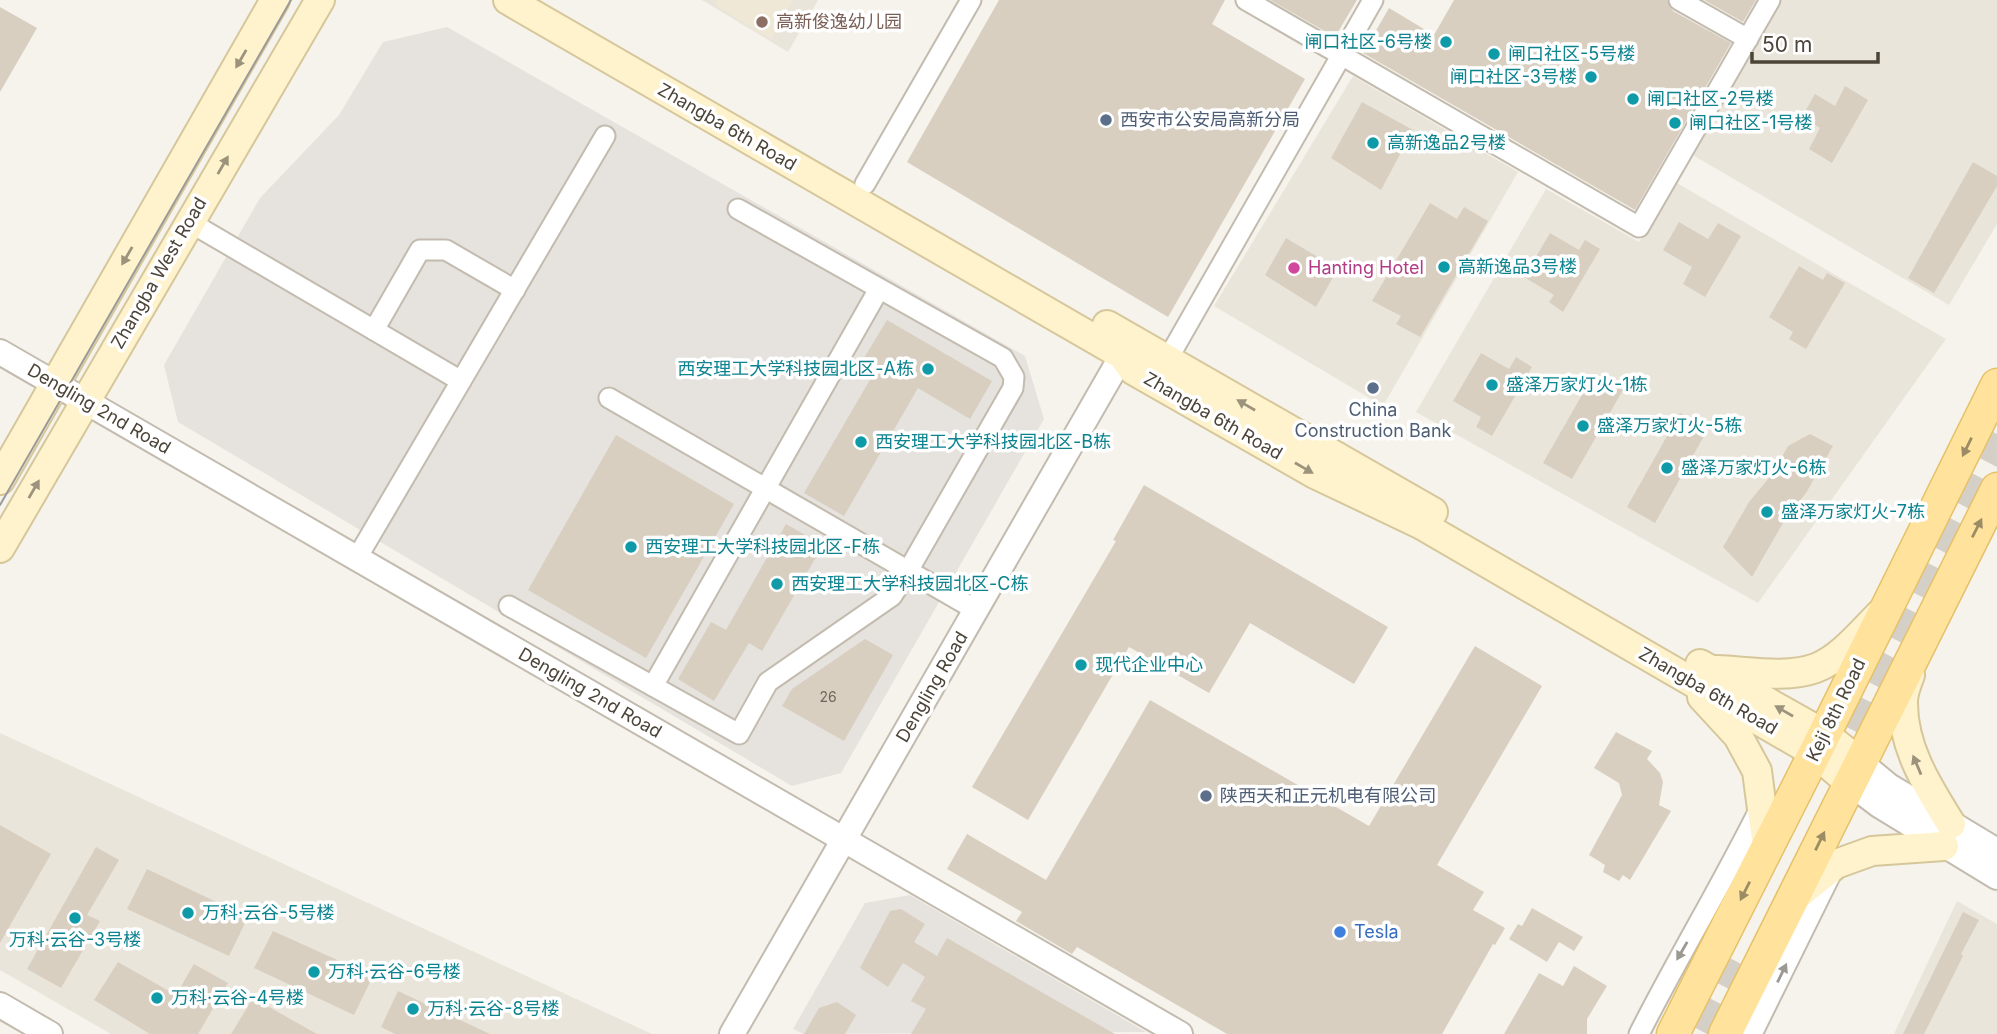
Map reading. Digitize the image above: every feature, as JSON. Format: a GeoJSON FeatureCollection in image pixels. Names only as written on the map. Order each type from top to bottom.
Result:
{"type":"FeatureCollection","features":[{"type":"Feature","properties":{"kind":"main road","name":"Zhangba West Road"},"geometry":{"type":"LineString","coordinates":[[0,480],[275,0]]}},
{"type":"Feature","properties":{"kind":"main road","name":"Zhangba West Road"},"geometry":{"type":"LineString","coordinates":[[0,548],[320,0]]}},
{"type":"Feature","properties":{"kind":"main road","name":"Zhangba 6th Road"},"geometry":{"type":"LineString","coordinates":[[508,0],[1820,743],[1856,773]]}},
{"type":"Feature","properties":{"kind":"main road","name":"Zhangba 6th Road"},"geometry":{"type":"LineString","coordinates":[[545,0],[865,184],[1142,359]]}},
{"type":"Feature","properties":{"kind":"main road","name":"Keji 8th Road"},"geometry":{"type":"LineString","coordinates":[[1672,1034],[1997,385]]}},
{"type":"Feature","properties":{"kind":"main road"},"geometry":{"type":"LineString","coordinates":[[1725,1034],[1997,489]]}},
{"type":"Feature","properties":{"kind":"main road"},"geometry":{"type":"LineString","coordinates":[[1916,549],[1956,570]]}},
{"type":"Feature","properties":{"kind":"main road"},"geometry":{"type":"LineString","coordinates":[[1697,673],[1783,673],[1815,668],[1837,655],[1887,608]]}},
{"type":"Feature","properties":{"kind":"main road"},"geometry":{"type":"LineString","coordinates":[[1791,901],[1836,864],[1872,851],[1948,835],[1913,756],[1902,700],[1919,645]]}},
{"type":"Feature","properties":{"kind":"main road"},"geometry":{"type":"LineString","coordinates":[[1697,673],[1758,771],[1767,847]]}},
{"type":"Feature","properties":{"kind":"main road"},"geometry":{"type":"LineString","coordinates":[[1721,938],[1762,959]]}},
{"type":"Feature","properties":{"kind":"street"},"geometry":{"type":"LineString","coordinates":[[865,184],[971,0]]}},
{"type":"Feature","properties":{"kind":"street"},"geometry":{"type":"LineString","coordinates":[[1246,0],[1639,227],[1770,0]]}},
{"type":"Feature","properties":{"kind":"street"},"geometry":{"type":"LineString","coordinates":[[1142,359],[1341,55],[1373,0]]}},
{"type":"Feature","properties":{"kind":"street"},"geometry":{"type":"LineString","coordinates":[[1679,0],[1748,39]]}},
{"type":"Feature","properties":{"kind":"street"},"geometry":{"type":"LineString","coordinates":[[357,558],[605,135]]}},
{"type":"Feature","properties":{"kind":"street"},"geometry":{"type":"LineString","coordinates":[[509,607],[739,734],[768,682],[892,596],[908,571],[1013,388],[1014,377],[1003,358],[738,209]]}},
{"type":"Feature","properties":{"kind":"street"},"geometry":{"type":"LineString","coordinates":[[198,227],[461,381]]}},
{"type":"Feature","properties":{"kind":"street"},"geometry":{"type":"LineString","coordinates":[[374,330],[420,250],[446,250],[515,290]]}},
{"type":"Feature","properties":{"kind":"street"},"geometry":{"type":"LineString","coordinates":[[653,686],[879,289]]}},
{"type":"Feature","properties":{"kind":"street","name":"Dengling 2nd Road"},"geometry":{"type":"LineString","coordinates":[[0,352],[1180,1034]]}},
{"type":"Feature","properties":{"kind":"street","name":"Dengling Road"},"geometry":{"type":"LineString","coordinates":[[751,1034],[976,610],[1142,359]]}},
{"type":"Feature","properties":{"kind":"street","name":"Dengling Road"},"geometry":{"type":"LineString","coordinates":[[732,1034],[851,844],[1142,359]]}},
{"type":"Feature","properties":{"kind":"street"},"geometry":{"type":"LineString","coordinates":[[609,398],[976,610]]}},
{"type":"Feature","properties":{"kind":"street"},"geometry":{"type":"LineString","coordinates":[[1856,773],[1879,805],[1948,835],[1997,852]]}},
{"type":"Feature","properties":{"kind":"street"},"geometry":{"type":"LineString","coordinates":[[1639,1034],[1762,805]]}},
{"type":"Feature","properties":{"kind":"street"},"geometry":{"type":"LineString","coordinates":[[1948,835],[1997,877]]}},
{"type":"Feature","properties":{"kind":"street"},"geometry":{"type":"LineString","coordinates":[[1752,1034],[1836,864]]}},
{"type":"Feature","properties":{"kind":"street"},"geometry":{"type":"LineString","coordinates":[[0,1005],[50,1034]]}},
{"type":"Feature","properties":{"kind":"shaded area"},"geometry":{"type":"Polygon","coordinates":[[[702,0],[818,0],[788,52],[702,0]]]}},
{"type":"Feature","properties":{"kind":"shaded area","name":"高新俊逸幼儿园"},"geometry":{"type":"Polygon","coordinates":[[[718,0],[793,0],[771,39],[715,5],[718,0]]]}},
{"type":"Feature","properties":{"kind":"shaded area"},"geometry":{"type":"Polygon","coordinates":[[[1780,0],[1997,0],[1997,224],[1949,305],[1691,154],[1780,0]]]}},
{"type":"Feature","properties":{"kind":"shaded area"},"geometry":{"type":"Polygon","coordinates":[[[447,27],[1025,356],[1044,419],[841,773],[792,786],[178,422],[164,365],[260,198],[339,115],[383,42],[447,27]]]}},
{"type":"Feature","properties":{"kind":"shaded area"},"geometry":{"type":"Polygon","coordinates":[[[1353,76],[1518,172],[1383,406],[1214,306],[1353,76]]]}},
{"type":"Feature","properties":{"kind":"shaded area"},"geometry":{"type":"Polygon","coordinates":[[[1675,182],[1946,339],[1758,603],[1416,412],[1546,189],[1639,242],[1675,182]]]}},
{"type":"Feature","properties":{"kind":"shaded area"},"geometry":{"type":"Polygon","coordinates":[[[0,733],[652,1034],[111,1034],[0,970],[0,733]]]}},
{"type":"Feature","properties":{"kind":"shaded area"},"geometry":{"type":"Polygon","coordinates":[[[910,895],[1146,1032],[803,1034],[793,1029],[865,903],[910,895]]]}},
{"type":"Feature","properties":{"kind":"shaded area"},"geometry":{"type":"Polygon","coordinates":[[[1957,901],[1997,924],[1997,1034],[1894,1034],[1957,901]]]}},
{"type":"Feature","properties":{"kind":"building","name":"西安市公安局高新分局"},"geometry":{"type":"Polygon","coordinates":[[[999,0],[1225,0],[1212,24],[1305,79],[1168,317],[907,162],[999,0]]]}},
{"type":"Feature","properties":{"kind":"building"},"geometry":{"type":"Polygon","coordinates":[[[1270,0],[1357,0],[1335,37],[1270,0]]]}},
{"type":"Feature","properties":{"kind":"building"},"geometry":{"type":"Polygon","coordinates":[[[1454,0],[1667,0],[1673,11],[1731,43],[1635,210],[1363,53],[1389,8],[1434,35],[1454,0]]]}},
{"type":"Feature","properties":{"kind":"building"},"geometry":{"type":"Polygon","coordinates":[[[1704,0],[1756,0],[1743,22],[1704,0]]]}},
{"type":"Feature","properties":{"kind":"building"},"geometry":{"type":"Polygon","coordinates":[[[0,7],[37,28],[0,92],[0,7]]]}},
{"type":"Feature","properties":{"kind":"building"},"geometry":{"type":"Polygon","coordinates":[[[1845,86],[1868,100],[1832,163],[1809,149],[1820,128],[1802,117],[1815,94],[1835,106],[1845,86]]]}},
{"type":"Feature","properties":{"kind":"building","name":"高新逸品2号楼"},"geometry":{"type":"Polygon","coordinates":[[[1362,102],[1413,130],[1381,190],[1331,158],[1362,102]]]}},
{"type":"Feature","properties":{"kind":"building"},"geometry":{"type":"Polygon","coordinates":[[[1973,162],[1997,176],[1997,186],[1934,293],[1908,278],[1973,162]]]}},
{"type":"Feature","properties":{"kind":"building","name":"高新逸品3号楼"},"geometry":{"type":"Polygon","coordinates":[[[1430,203],[1457,219],[1464,207],[1488,221],[1420,337],[1396,324],[1401,316],[1372,301],[1430,203]]]}},
{"type":"Feature","properties":{"kind":"building"},"geometry":{"type":"Polygon","coordinates":[[[1679,222],[1708,239],[1718,223],[1741,236],[1705,297],[1683,284],[1692,267],[1663,250],[1679,222]]]}},
{"type":"Feature","properties":{"kind":"building"},"geometry":{"type":"Polygon","coordinates":[[[1550,233],[1579,250],[1585,240],[1600,249],[1563,312],[1549,302],[1554,295],[1524,277],[1550,233]]]}},
{"type":"Feature","properties":{"kind":"building"},"geometry":{"type":"Polygon","coordinates":[[[1286,238],[1338,269],[1316,307],[1265,275],[1286,238]]]}},
{"type":"Feature","properties":{"kind":"building"},"geometry":{"type":"Polygon","coordinates":[[[1799,266],[1823,280],[1827,273],[1845,283],[1806,349],[1789,339],[1793,332],[1769,317],[1799,266]]]}},
{"type":"Feature","properties":{"kind":"building"},"geometry":{"type":"Polygon","coordinates":[[[887,320],[992,381],[970,419],[918,388],[844,516],[804,493],[878,366],[864,358],[887,320]]]}},
{"type":"Feature","properties":{"kind":"building","name":"盛泽万家灯火-1栋"},"geometry":{"type":"Polygon","coordinates":[[[1481,353],[1509,369],[1516,357],[1532,367],[1492,436],[1476,427],[1481,417],[1453,401],[1481,353]]]}},
{"type":"Feature","properties":{"kind":"building","name":"盛泽万家灯火-5栋"},"geometry":{"type":"Polygon","coordinates":[[[1594,374],[1623,390],[1572,479],[1543,463],[1594,374]]]}},
{"type":"Feature","properties":{"kind":"building","name":"盛泽万家灯火-6栋"},"geometry":{"type":"Polygon","coordinates":[[[1680,413],[1708,429],[1655,523],[1627,507],[1680,413]]]}},
{"type":"Feature","properties":{"kind":"building","name":"盛泽万家灯火-7栋"},"geometry":{"type":"Polygon","coordinates":[[[1810,434],[1833,446],[1752,577],[1723,547],[1749,502],[1773,473],[1788,446],[1810,434]]]}},
{"type":"Feature","properties":{"kind":"building","name":"西安理工大学科技园北区-F栋"},"geometry":{"type":"Polygon","coordinates":[[[616,435],[734,504],[646,658],[528,590],[616,435]]]}},
{"type":"Feature","properties":{"kind":"building","name":"现代企业中心"},"geometry":{"type":"Polygon","coordinates":[[[1144,485],[1388,627],[1354,684],[1250,623],[1209,693],[1129,647],[1028,820],[972,787],[1116,541],[1113,540],[1144,485]]]}},
{"type":"Feature","properties":{"kind":"building","name":"西安理工大学科技园北区-C栋"},"geometry":{"type":"Polygon","coordinates":[[[786,524],[823,545],[762,651],[749,643],[714,701],[678,679],[711,622],[726,630],[786,524]]]}},
{"type":"Feature","properties":{"kind":"building"},"geometry":{"type":"Polygon","coordinates":[[[865,639],[893,655],[844,741],[782,706],[792,689],[865,639]]]}},
{"type":"Feature","properties":{"kind":"building","name":"陕西天和正元机电有限公司"},"geometry":{"type":"Polygon","coordinates":[[[1475,646],[1542,686],[1437,865],[1484,892],[1473,910],[1505,928],[1495,945],[1493,944],[1442,1034],[1227,1034],[1077,947],[1072,954],[1016,921],[1022,912],[947,869],[967,834],[1046,880],[1150,700],[1369,826],[1475,646]]]}},
{"type":"Feature","properties":{"kind":"building"},"geometry":{"type":"Polygon","coordinates":[[[1616,732],[1652,751],[1647,759],[1660,773],[1663,782],[1659,805],[1671,811],[1630,880],[1623,875],[1619,881],[1603,872],[1605,865],[1589,855],[1622,795],[1619,783],[1594,768],[1616,732]]]}},
{"type":"Feature","properties":{"kind":"building"},"geometry":{"type":"Polygon","coordinates":[[[0,825],[51,854],[0,943],[0,825]]]}},
{"type":"Feature","properties":{"kind":"building","name":"万科·云谷-3号楼"},"geometry":{"type":"Polygon","coordinates":[[[96,847],[119,860],[87,915],[100,921],[61,988],[27,969],[96,847]]]}},
{"type":"Feature","properties":{"kind":"building","name":"万科·云谷-5号楼"},"geometry":{"type":"Polygon","coordinates":[[[147,869],[248,917],[229,956],[127,909],[147,869]]]}},
{"type":"Feature","properties":{"kind":"building"},"geometry":{"type":"Polygon","coordinates":[[[1532,908],[1583,937],[1574,951],[1559,942],[1547,962],[1509,939],[1518,924],[1522,926],[1532,908]]]}},
{"type":"Feature","properties":{"kind":"building"},"geometry":{"type":"Polygon","coordinates":[[[901,909],[925,924],[914,942],[937,956],[947,938],[1115,1034],[911,1034],[926,1009],[911,1001],[925,977],[903,963],[888,987],[860,968],[890,911],[901,909]]]}},
{"type":"Feature","properties":{"kind":"building"},"geometry":{"type":"Polygon","coordinates":[[[1963,912],[1979,920],[1961,954],[1963,956],[1924,1034],[1903,1034],[1963,912]]]}},
{"type":"Feature","properties":{"kind":"building","name":"万科·云谷-6号楼"},"geometry":{"type":"Polygon","coordinates":[[[273,931],[373,976],[354,1015],[254,968],[273,931]]]}},
{"type":"Feature","properties":{"kind":"building","name":"万科·云谷-4号楼"},"geometry":{"type":"Polygon","coordinates":[[[118,962],[176,995],[194,964],[228,983],[198,1034],[150,1034],[94,1000],[118,962]]]}},
{"type":"Feature","properties":{"kind":"building"},"geometry":{"type":"Polygon","coordinates":[[[1574,966],[1607,986],[1587,1019],[1587,1034],[1504,1034],[1539,973],[1563,986],[1574,966]]]}},
{"type":"Feature","properties":{"kind":"building","name":"万科·云谷-8号楼"},"geometry":{"type":"Polygon","coordinates":[[[398,991],[490,1034],[395,1034],[381,1027],[398,991]]]}},
{"type":"Feature","properties":{"kind":"building"},"geometry":{"type":"Polygon","coordinates":[[[253,998],[317,1034],[231,1034],[253,998]]]}},
{"type":"Feature","properties":{"kind":"building"},"geometry":{"type":"Polygon","coordinates":[[[837,1002],[856,1015],[845,1034],[804,1034],[819,1008],[837,1002]]]}},
{"type":"Feature","properties":{"kind":"tunnel"},"geometry":{"type":"LineString","coordinates":[[1823,771],[1997,434]]}},
{"type":"Feature","properties":{"kind":"tunnel"},"geometry":{"type":"LineString","coordinates":[[1707,1034],[1743,965]]}},
{"type":"Feature","properties":{"kind":"tram line"},"geometry":{"type":"LineString","coordinates":[[0,505],[291,0]]}},
{"type":"Feature","properties":{"kind":"place","name":"高新俊逸幼儿园"},"geometry":{"type":"Point","coordinates":[762,22]}},
{"type":"Feature","properties":{"kind":"place","name":"闸口社区-6号楼"},"geometry":{"type":"Point","coordinates":[1446,42]}},
{"type":"Feature","properties":{"kind":"place","name":"闸口社区-5号楼"},"geometry":{"type":"Point","coordinates":[1494,54]}},
{"type":"Feature","properties":{"kind":"place","name":"闸口社区-3号楼"},"geometry":{"type":"Point","coordinates":[1591,77]}},
{"type":"Feature","properties":{"kind":"place","name":"闸口社区-2号楼"},"geometry":{"type":"Point","coordinates":[1633,99]}},
{"type":"Feature","properties":{"kind":"place","name":"西安市公安局高新分局"},"geometry":{"type":"Point","coordinates":[1106,120]}},
{"type":"Feature","properties":{"kind":"place","name":"闸口社区-1号楼"},"geometry":{"type":"Point","coordinates":[1675,123]}},
{"type":"Feature","properties":{"kind":"place","name":"高新逸品2号楼"},"geometry":{"type":"Point","coordinates":[1373,143]}},
{"type":"Feature","properties":{"kind":"place","name":"高新逸品3号楼"},"geometry":{"type":"Point","coordinates":[1444,267]}},
{"type":"Feature","properties":{"kind":"place","name":"Hanting Hotel"},"geometry":{"type":"Point","coordinates":[1294,268]}},
{"type":"Feature","properties":{"kind":"place","name":"西安理工大学科技园北区-A栋"},"geometry":{"type":"Point","coordinates":[928,369]}},
{"type":"Feature","properties":{"kind":"place","name":"盛泽万家灯火-1栋"},"geometry":{"type":"Point","coordinates":[1492,385]}},
{"type":"Feature","properties":{"kind":"place","name":"China Construction Bank"},"geometry":{"type":"Point","coordinates":[1373,388]}},
{"type":"Feature","properties":{"kind":"place","name":"盛泽万家灯火-5栋"},"geometry":{"type":"Point","coordinates":[1583,426]}},
{"type":"Feature","properties":{"kind":"place","name":"西安理工大学科技园北区-B栋"},"geometry":{"type":"Point","coordinates":[861,442]}},
{"type":"Feature","properties":{"kind":"place","name":"盛泽万家灯火-6栋"},"geometry":{"type":"Point","coordinates":[1667,468]}},
{"type":"Feature","properties":{"kind":"place","name":"盛泽万家灯火-7栋"},"geometry":{"type":"Point","coordinates":[1767,512]}},
{"type":"Feature","properties":{"kind":"place","name":"西安理工大学科技园北区-F栋"},"geometry":{"type":"Point","coordinates":[631,547]}},
{"type":"Feature","properties":{"kind":"place","name":"西安理工大学科技园北区-C栋"},"geometry":{"type":"Point","coordinates":[777,584]}},
{"type":"Feature","properties":{"kind":"place","name":"现代企业中心"},"geometry":{"type":"Point","coordinates":[1081,665]}},
{"type":"Feature","properties":{"kind":"place","name":"陕西天和正元机电有限公司"},"geometry":{"type":"Point","coordinates":[1206,796]}},
{"type":"Feature","properties":{"kind":"place","name":"万科·云谷-5号楼"},"geometry":{"type":"Point","coordinates":[188,913]}},
{"type":"Feature","properties":{"kind":"place","name":"万科·云谷-3号楼"},"geometry":{"type":"Point","coordinates":[75,918]}},
{"type":"Feature","properties":{"kind":"place","name":"Tesla"},"geometry":{"type":"Point","coordinates":[1340,932]}},
{"type":"Feature","properties":{"kind":"place","name":"万科·云谷-6号楼"},"geometry":{"type":"Point","coordinates":[314,972]}},
{"type":"Feature","properties":{"kind":"place","name":"万科·云谷-4号楼"},"geometry":{"type":"Point","coordinates":[157,998]}},
{"type":"Feature","properties":{"kind":"place","name":"万科·云谷-8号楼"},"geometry":{"type":"Point","coordinates":[413,1009]}}]}
